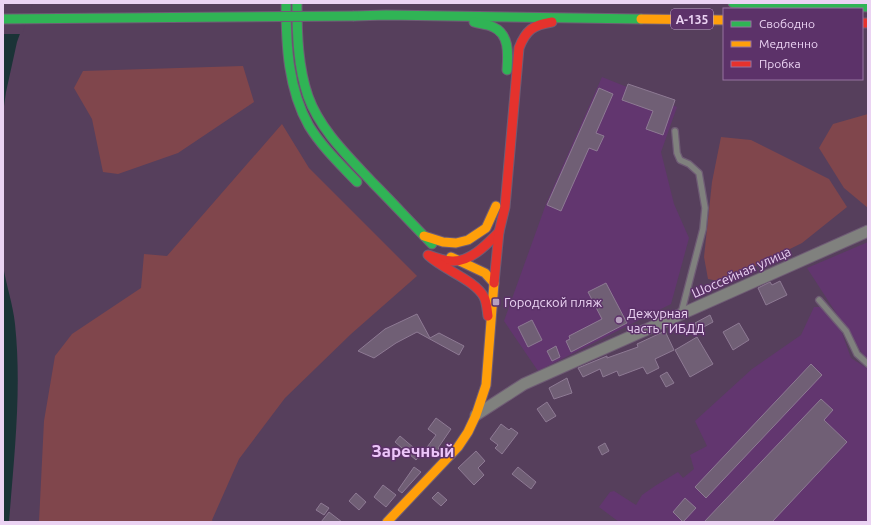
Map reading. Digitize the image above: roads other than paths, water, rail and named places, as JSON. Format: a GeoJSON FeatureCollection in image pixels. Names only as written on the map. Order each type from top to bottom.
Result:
{"type":"FeatureCollection","features":[{"type":"Feature","properties":{"kind":"main road"},"geometry":{"type":"LineString","coordinates":[[286,3],[287,38],[291,75],[298,101],[309,125],[327,150],[363,188]]}},
{"type":"Feature","properties":{"kind":"main road"},"geometry":{"type":"LineString","coordinates":[[297,3],[300,60],[308,96],[319,120],[336,142],[436,248],[458,261],[484,273],[494,283]]}},
{"type":"Feature","properties":{"kind":"main road"},"geometry":{"type":"LineString","coordinates":[[733,3],[868,7]]}},
{"type":"Feature","properties":{"kind":"main road"},"geometry":{"type":"LineString","coordinates":[[3,19],[386,15],[450,16],[494,27],[504,36],[508,53],[507,76]]}},
{"type":"Feature","properties":{"kind":"main road","name":"А-135"},"geometry":{"type":"LineString","coordinates":[[450,16],[723,20]]}},
{"type":"Feature","properties":{"kind":"main road"},"geometry":{"type":"LineString","coordinates":[[387,522],[458,447],[468,432],[476,415],[486,385],[494,283],[499,232],[505,207],[519,48],[525,34],[532,28],[544,23],[572,18]]}},
{"type":"Feature","properties":{"kind":"main road"},"geometry":{"type":"LineString","coordinates":[[499,168],[496,206],[499,232]]}},
{"type":"Feature","properties":{"kind":"main road"},"geometry":{"type":"LineString","coordinates":[[424,236],[443,242],[456,243],[468,240],[486,228],[496,206]]}},
{"type":"Feature","properties":{"kind":"main road"},"geometry":{"type":"LineString","coordinates":[[490,325],[484,298],[476,287],[436,263],[426,252],[443,260],[458,261],[482,248],[499,232]]}},
{"type":"Feature","properties":{"kind":"street","name":"Шоссейная улица"},"geometry":{"type":"LineString","coordinates":[[476,415],[524,384],[868,231]]}},
{"type":"Feature","properties":{"kind":"lane"},"geometry":{"type":"LineString","coordinates":[[675,131],[676,153],[680,160],[689,164],[699,173],[705,208],[703,228],[681,314]]}},
{"type":"Feature","properties":{"kind":"lane"},"geometry":{"type":"LineString","coordinates":[[819,300],[846,332],[857,354],[868,364]]}},
{"type":"Feature","properties":{"kind":"place","name":"Городской пляж"},"geometry":{"type":"Point","coordinates":[496,302]}},
{"type":"Feature","properties":{"kind":"place","name":"Дежурная часть ГИБДД"},"geometry":{"type":"Point","coordinates":[619,320]}},
{"type":"Feature","properties":{"kind":"district","name":"Заречный"},"geometry":{"type":"Point","coordinates":[413,450]}}]}
